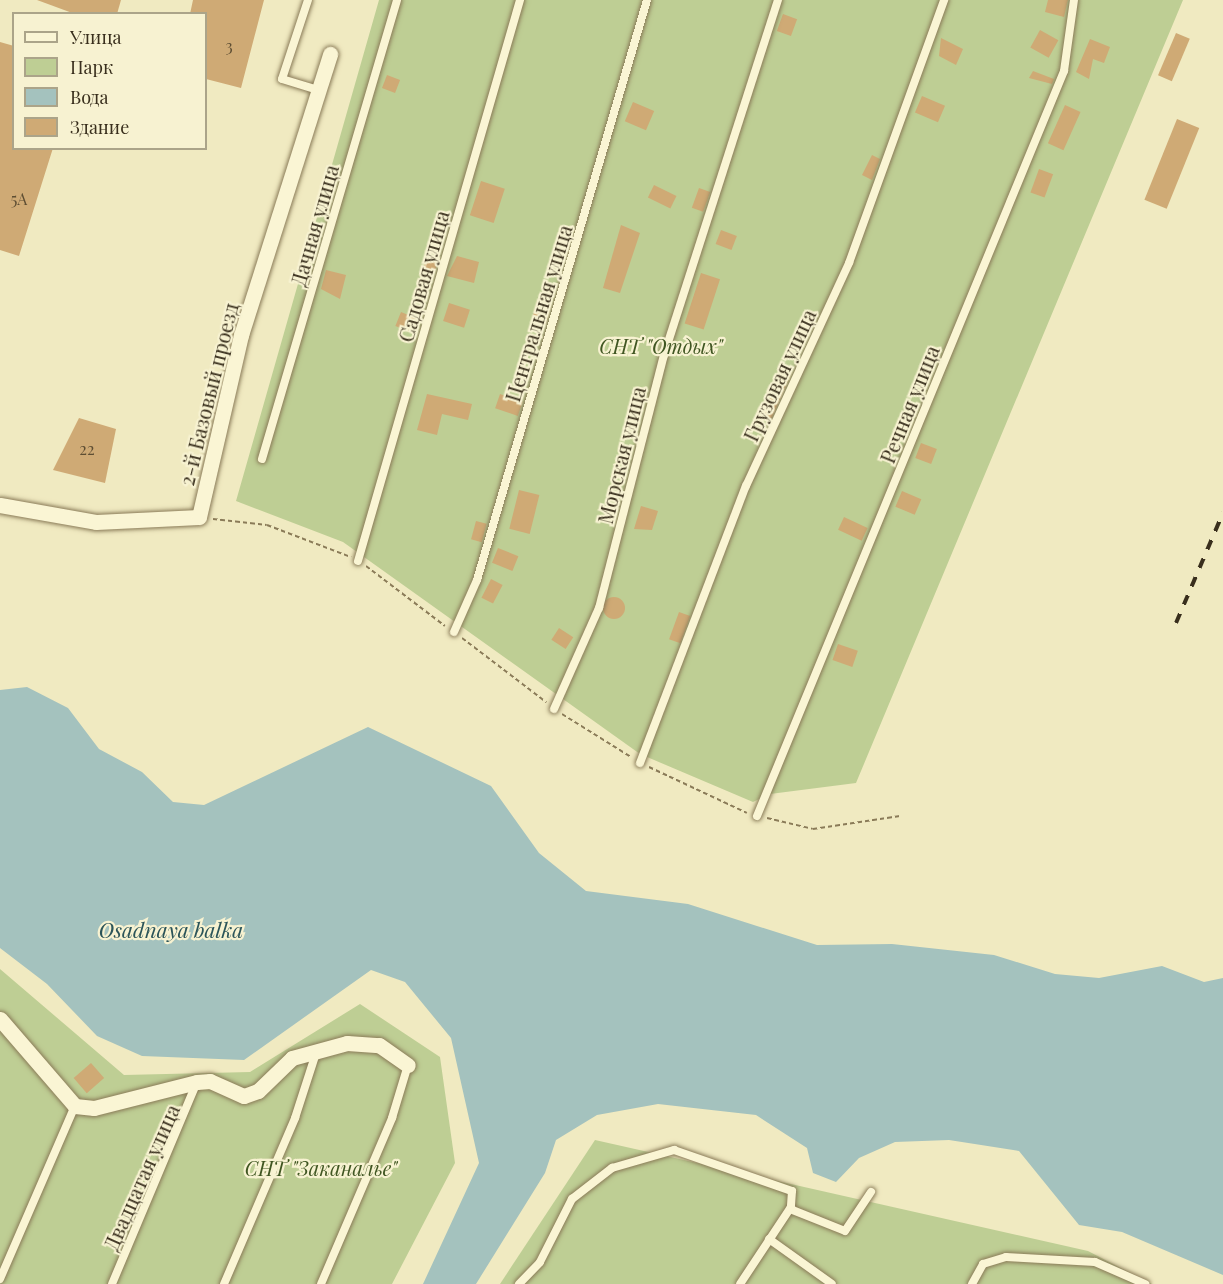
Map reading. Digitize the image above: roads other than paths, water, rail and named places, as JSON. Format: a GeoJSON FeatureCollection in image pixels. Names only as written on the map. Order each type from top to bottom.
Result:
{"type":"FeatureCollection","features":[{"type":"Feature","properties":{"kind":"street","name":"2-й Базовый проезд"},"geometry":{"type":"LineString","coordinates":[[0,505],[96,522],[199,517],[242,335],[330,54]]}},
{"type":"Feature","properties":{"kind":"street"},"geometry":{"type":"LineString","coordinates":[[2,1025],[75,1106],[94,1108],[197,1082],[210,1081],[244,1096],[258,1091],[292,1058],[317,1049],[366,1041],[408,1065]]}},
{"type":"Feature","properties":{"kind":"lane"},"geometry":{"type":"LineString","coordinates":[[308,0],[282,79],[319,90]]}},
{"type":"Feature","properties":{"kind":"lane","name":"Дачная улица"},"geometry":{"type":"LineString","coordinates":[[262,459],[397,0]]}},
{"type":"Feature","properties":{"kind":"lane","name":"Садовая улица"},"geometry":{"type":"LineString","coordinates":[[358,561],[520,0]]}},
{"type":"Feature","properties":{"kind":"lane","name":"Центральная улица"},"geometry":{"type":"LineString","coordinates":[[454,632],[477,580],[647,0]]}},
{"type":"Feature","properties":{"kind":"lane","name":"Морская улица"},"geometry":{"type":"LineString","coordinates":[[554,708],[599,608],[664,355],[778,0]]}},
{"type":"Feature","properties":{"kind":"lane","name":"Грузовая улица"},"geometry":{"type":"LineString","coordinates":[[640,763],[746,486],[849,262],[944,0]]}},
{"type":"Feature","properties":{"kind":"lane","name":"Речная улица"},"geometry":{"type":"LineString","coordinates":[[757,816],[1064,71],[1074,0]]}},
{"type":"Feature","properties":{"kind":"lane"},"geometry":{"type":"LineString","coordinates":[[224,1284],[295,1118],[317,1049]]}},
{"type":"Feature","properties":{"kind":"lane"},"geometry":{"type":"LineString","coordinates":[[321,1284],[392,1118],[408,1065]]}},
{"type":"Feature","properties":{"kind":"lane","name":"Двадцатая улица"},"geometry":{"type":"LineString","coordinates":[[112,1284],[197,1082]]}},
{"type":"Feature","properties":{"kind":"lane"},"geometry":{"type":"LineString","coordinates":[[0,1279],[75,1106]]}},
{"type":"Feature","properties":{"kind":"lane"},"geometry":{"type":"LineString","coordinates":[[519,1284],[540,1262],[572,1198],[612,1168],[674,1150],[792,1191],[790,1209],[740,1284]]}},
{"type":"Feature","properties":{"kind":"lane"},"geometry":{"type":"LineString","coordinates":[[790,1209],[845,1231],[871,1192]]}},
{"type":"Feature","properties":{"kind":"lane"},"geometry":{"type":"LineString","coordinates":[[770,1239],[832,1284]]}},
{"type":"Feature","properties":{"kind":"lane"},"geometry":{"type":"LineString","coordinates":[[972,1284],[993,1258],[1095,1262],[1144,1284]]}},
{"type":"Feature","properties":{"kind":"water","name":"Osadnaya balka"},"geometry":{"type":"Polygon","coordinates":[[[27,687],[68,708],[99,749],[142,772],[173,802],[204,805],[368,727],[491,786],[539,853],[586,891],[688,904],[817,945],[892,944],[994,955],[1055,974],[1099,978],[1162,966],[1204,982],[1223,978],[1223,1275],[1122,1232],[1079,1225],[1019,1151],[949,1140],[895,1142],[859,1158],[836,1182],[813,1173],[807,1148],[756,1115],[658,1104],[597,1115],[556,1140],[545,1173],[476,1284],[423,1284],[479,1163],[451,1038],[405,982],[371,970],[244,1060],[142,1056],[97,1036],[47,984],[0,948],[0,690],[27,687]]]}},
{"type":"Feature","properties":{"kind":"railway"},"geometry":{"type":"LineString","coordinates":[[1176,623],[1223,513]]}},
{"type":"Feature","properties":{"kind":"park label","name":"СНТ \"Отдых\""},"geometry":{"type":"Point","coordinates":[661,345]}},
{"type":"Feature","properties":{"kind":"park label","name":"СНТ \"Заканалье\""},"geometry":{"type":"Point","coordinates":[321,1167]}}]}
